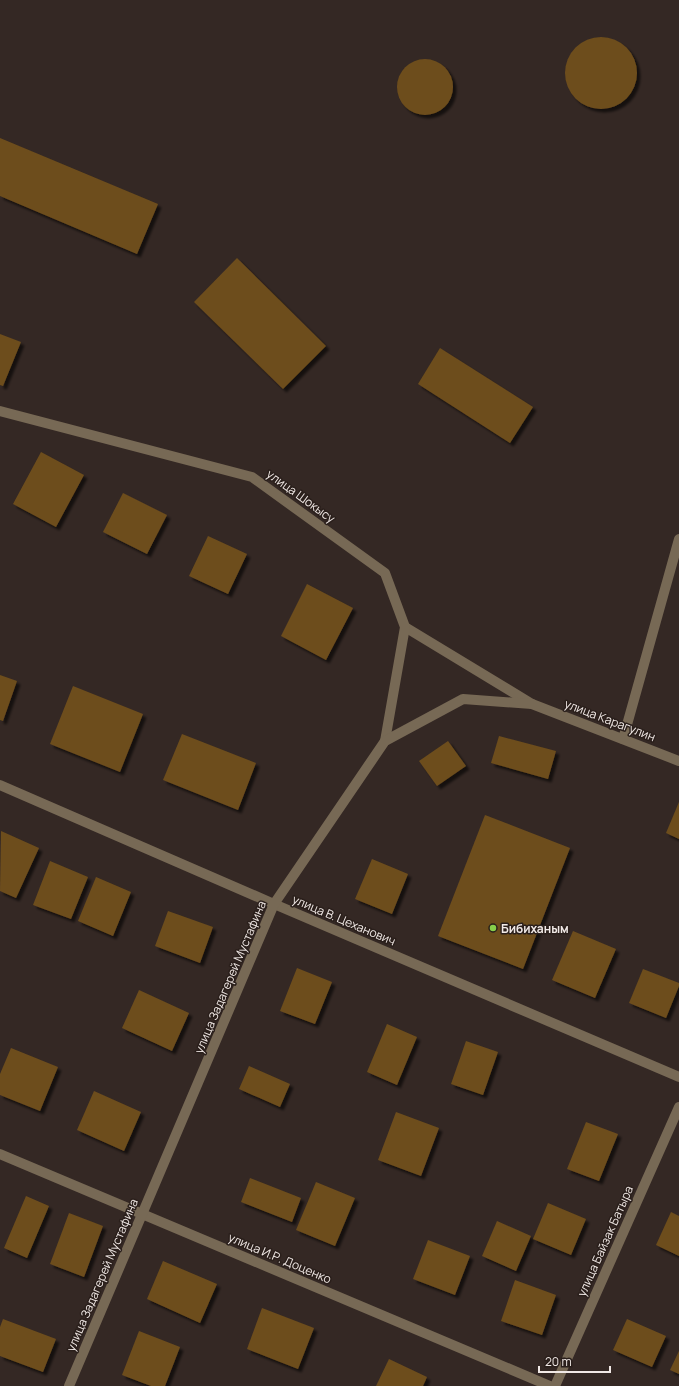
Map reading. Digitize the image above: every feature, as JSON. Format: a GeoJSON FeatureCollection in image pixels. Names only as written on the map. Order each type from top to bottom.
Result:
{"type":"FeatureCollection","features":[{"type":"Feature","properties":{"kind":"street","name":"улица Шокысу"},"geometry":{"type":"LineString","coordinates":[[0,410],[252,477],[385,573],[405,627]]}},
{"type":"Feature","properties":{"kind":"street"},"geometry":{"type":"LineString","coordinates":[[623,739],[679,539]]}},
{"type":"Feature","properties":{"kind":"street"},"geometry":{"type":"LineString","coordinates":[[385,741],[405,627],[532,704]]}},
{"type":"Feature","properties":{"kind":"street","name":"улица Задагерей Мустафина"},"geometry":{"type":"LineString","coordinates":[[69,1386],[274,904],[385,741],[463,699],[532,704]]}},
{"type":"Feature","properties":{"kind":"street","name":"улица Карагулин"},"geometry":{"type":"LineString","coordinates":[[532,704],[679,761]]}},
{"type":"Feature","properties":{"kind":"street","name":"улица В. Цеханович"},"geometry":{"type":"LineString","coordinates":[[0,785],[679,1077]]}},
{"type":"Feature","properties":{"kind":"street","name":"улица Байзак Батыра"},"geometry":{"type":"LineString","coordinates":[[555,1386],[679,1107]]}},
{"type":"Feature","properties":{"kind":"street","name":"улица И.Р. Доценко"},"geometry":{"type":"LineString","coordinates":[[0,1154],[550,1386]]}},
{"type":"Feature","properties":{"kind":"building"},"geometry":{"type":"Polygon","coordinates":[[[594,37],[608,37],[615,39],[627,47],[635,59],[637,73],[635,87],[627,99],[615,107],[608,109],[594,109],[587,107],[575,99],[567,87],[565,80],[565,66],[567,59],[575,47],[587,39],[594,37]]]}},
{"type":"Feature","properties":{"kind":"building"},"geometry":{"type":"Polygon","coordinates":[[[420,59],[430,59],[445,67],[451,76],[453,87],[451,98],[445,107],[430,115],[420,115],[409,110],[402,103],[397,92],[397,82],[402,71],[409,64],[420,59]]]}},
{"type":"Feature","properties":{"kind":"building"},"geometry":{"type":"Polygon","coordinates":[[[0,138],[158,204],[137,254],[0,196],[0,138]]]}},
{"type":"Feature","properties":{"kind":"building"},"geometry":{"type":"Polygon","coordinates":[[[237,258],[326,346],[283,389],[194,302],[237,258]]]}},
{"type":"Feature","properties":{"kind":"building"},"geometry":{"type":"Polygon","coordinates":[[[0,334],[21,342],[3,386],[0,385],[0,334]]]}},
{"type":"Feature","properties":{"kind":"building"},"geometry":{"type":"Polygon","coordinates":[[[440,348],[533,407],[510,443],[418,384],[440,348]]]}},
{"type":"Feature","properties":{"kind":"building"},"geometry":{"type":"Polygon","coordinates":[[[41,452],[84,475],[56,527],[13,504],[41,452]]]}},
{"type":"Feature","properties":{"kind":"building"},"geometry":{"type":"Polygon","coordinates":[[[123,493],[167,515],[147,554],[103,532],[123,493]]]}},
{"type":"Feature","properties":{"kind":"building"},"geometry":{"type":"Polygon","coordinates":[[[208,536],[247,554],[228,594],[189,576],[208,536]]]}},
{"type":"Feature","properties":{"kind":"building"},"geometry":{"type":"Polygon","coordinates":[[[307,584],[353,608],[326,660],[281,636],[307,584]]]}},
{"type":"Feature","properties":{"kind":"building"},"geometry":{"type":"Polygon","coordinates":[[[0,675],[17,681],[3,721],[0,720],[0,675]]]}},
{"type":"Feature","properties":{"kind":"building"},"geometry":{"type":"Polygon","coordinates":[[[73,686],[143,714],[120,772],[50,744],[73,686]]]}},
{"type":"Feature","properties":{"kind":"building"},"geometry":{"type":"Polygon","coordinates":[[[182,734],[256,763],[238,810],[163,780],[182,734]]]}},
{"type":"Feature","properties":{"kind":"building"},"geometry":{"type":"Polygon","coordinates":[[[499,736],[556,751],[548,779],[491,763],[499,736]]]}},
{"type":"Feature","properties":{"kind":"building"},"geometry":{"type":"Polygon","coordinates":[[[448,741],[466,766],[437,786],[419,761],[448,741]]]}},
{"type":"Feature","properties":{"kind":"building"},"geometry":{"type":"Polygon","coordinates":[[[679,802],[679,839],[666,833],[679,802]]]}},
{"type":"Feature","properties":{"kind":"building"},"geometry":{"type":"Polygon","coordinates":[[[485,815],[570,848],[523,969],[438,936],[485,815]]]}},
{"type":"Feature","properties":{"kind":"building"},"geometry":{"type":"Polygon","coordinates":[[[1,831],[39,848],[16,898],[0,891],[1,831]]]}},
{"type":"Feature","properties":{"kind":"building"},"geometry":{"type":"Polygon","coordinates":[[[372,859],[408,874],[392,914],[355,899],[372,859]]]}},
{"type":"Feature","properties":{"kind":"building"},"geometry":{"type":"Polygon","coordinates":[[[50,861],[88,877],[71,919],[33,905],[50,861]]]}},
{"type":"Feature","properties":{"kind":"building"},"geometry":{"type":"Polygon","coordinates":[[[96,877],[131,892],[113,936],[78,921],[96,877]]]}},
{"type":"Feature","properties":{"kind":"building"},"geometry":{"type":"Polygon","coordinates":[[[168,911],[213,927],[200,963],[155,946],[168,911]]]}},
{"type":"Feature","properties":{"kind":"building"},"geometry":{"type":"Polygon","coordinates":[[[573,931],[616,949],[595,998],[552,980],[573,931]]]}},
{"type":"Feature","properties":{"kind":"building"},"geometry":{"type":"Polygon","coordinates":[[[297,968],[332,982],[315,1024],[280,1011],[297,968]]]}},
{"type":"Feature","properties":{"kind":"building"},"geometry":{"type":"Polygon","coordinates":[[[643,969],[679,983],[666,1018],[629,1003],[643,969]]]}},
{"type":"Feature","properties":{"kind":"building"},"geometry":{"type":"Polygon","coordinates":[[[139,990],[189,1013],[172,1051],[122,1028],[139,990]]]}},
{"type":"Feature","properties":{"kind":"building"},"geometry":{"type":"Polygon","coordinates":[[[387,1024],[417,1037],[397,1085],[367,1072],[387,1024]]]}},
{"type":"Feature","properties":{"kind":"building"},"geometry":{"type":"Polygon","coordinates":[[[466,1041],[498,1052],[483,1095],[451,1084],[466,1041]]]}},
{"type":"Feature","properties":{"kind":"building"},"geometry":{"type":"Polygon","coordinates":[[[11,1048],[58,1067],[40,1111],[0,1095],[0,1074],[11,1048]]]}},
{"type":"Feature","properties":{"kind":"building"},"geometry":{"type":"Polygon","coordinates":[[[249,1066],[290,1084],[280,1107],[239,1089],[249,1066]]]}},
{"type":"Feature","properties":{"kind":"building"},"geometry":{"type":"Polygon","coordinates":[[[94,1091],[141,1112],[124,1151],[77,1130],[94,1091]]]}},
{"type":"Feature","properties":{"kind":"building"},"geometry":{"type":"Polygon","coordinates":[[[396,1112],[439,1128],[421,1176],[378,1160],[396,1112]]]}},
{"type":"Feature","properties":{"kind":"building"},"geometry":{"type":"Polygon","coordinates":[[[586,1122],[618,1134],[599,1181],[567,1169],[586,1122]]]}},
{"type":"Feature","properties":{"kind":"building"},"geometry":{"type":"Polygon","coordinates":[[[250,1178],[301,1198],[292,1222],[241,1202],[250,1178]]]}},
{"type":"Feature","properties":{"kind":"building"},"geometry":{"type":"Polygon","coordinates":[[[316,1182],[355,1198],[335,1246],[296,1230],[316,1182]]]}},
{"type":"Feature","properties":{"kind":"building"},"geometry":{"type":"Polygon","coordinates":[[[26,1196],[49,1206],[27,1258],[4,1248],[26,1196]]]}},
{"type":"Feature","properties":{"kind":"building"},"geometry":{"type":"Polygon","coordinates":[[[548,1203],[586,1219],[571,1255],[533,1239],[548,1203]]]}},
{"type":"Feature","properties":{"kind":"building"},"geometry":{"type":"Polygon","coordinates":[[[671,1212],[679,1216],[679,1256],[656,1245],[671,1212]]]}},
{"type":"Feature","properties":{"kind":"building"},"geometry":{"type":"Polygon","coordinates":[[[69,1213],[103,1226],[84,1277],[50,1264],[69,1213]]]}},
{"type":"Feature","properties":{"kind":"building"},"geometry":{"type":"Polygon","coordinates":[[[497,1221],[531,1236],[516,1271],[482,1256],[497,1221]]]}},
{"type":"Feature","properties":{"kind":"building"},"geometry":{"type":"Polygon","coordinates":[[[428,1240],[470,1256],[455,1295],[413,1279],[428,1240]]]}},
{"type":"Feature","properties":{"kind":"building"},"geometry":{"type":"Polygon","coordinates":[[[163,1261],[217,1284],[200,1323],[147,1299],[163,1261]]]}},
{"type":"Feature","properties":{"kind":"building"},"geometry":{"type":"Polygon","coordinates":[[[515,1280],[556,1295],[542,1335],[501,1321],[515,1280]]]}},
{"type":"Feature","properties":{"kind":"building"},"geometry":{"type":"Polygon","coordinates":[[[262,1308],[314,1328],[298,1369],[247,1349],[262,1308]]]}},
{"type":"Feature","properties":{"kind":"building"},"geometry":{"type":"Polygon","coordinates":[[[3,1319],[56,1339],[43,1372],[0,1356],[0,1327],[3,1319]]]}},
{"type":"Feature","properties":{"kind":"building"},"geometry":{"type":"Polygon","coordinates":[[[627,1319],[666,1336],[652,1367],[613,1350],[627,1319]]]}},
{"type":"Feature","properties":{"kind":"building"},"geometry":{"type":"Polygon","coordinates":[[[139,1331],[180,1347],[165,1386],[151,1386],[122,1375],[139,1331]]]}},
{"type":"Feature","properties":{"kind":"building"},"geometry":{"type":"Polygon","coordinates":[[[679,1351],[679,1374],[670,1370],[679,1351]]]}},
{"type":"Feature","properties":{"kind":"building"},"geometry":{"type":"Polygon","coordinates":[[[389,1359],[427,1377],[423,1386],[376,1386],[389,1359]]]}},
{"type":"Feature","properties":{"kind":"place","name":"Бибиханым"},"geometry":{"type":"Point","coordinates":[493,928]}}]}
